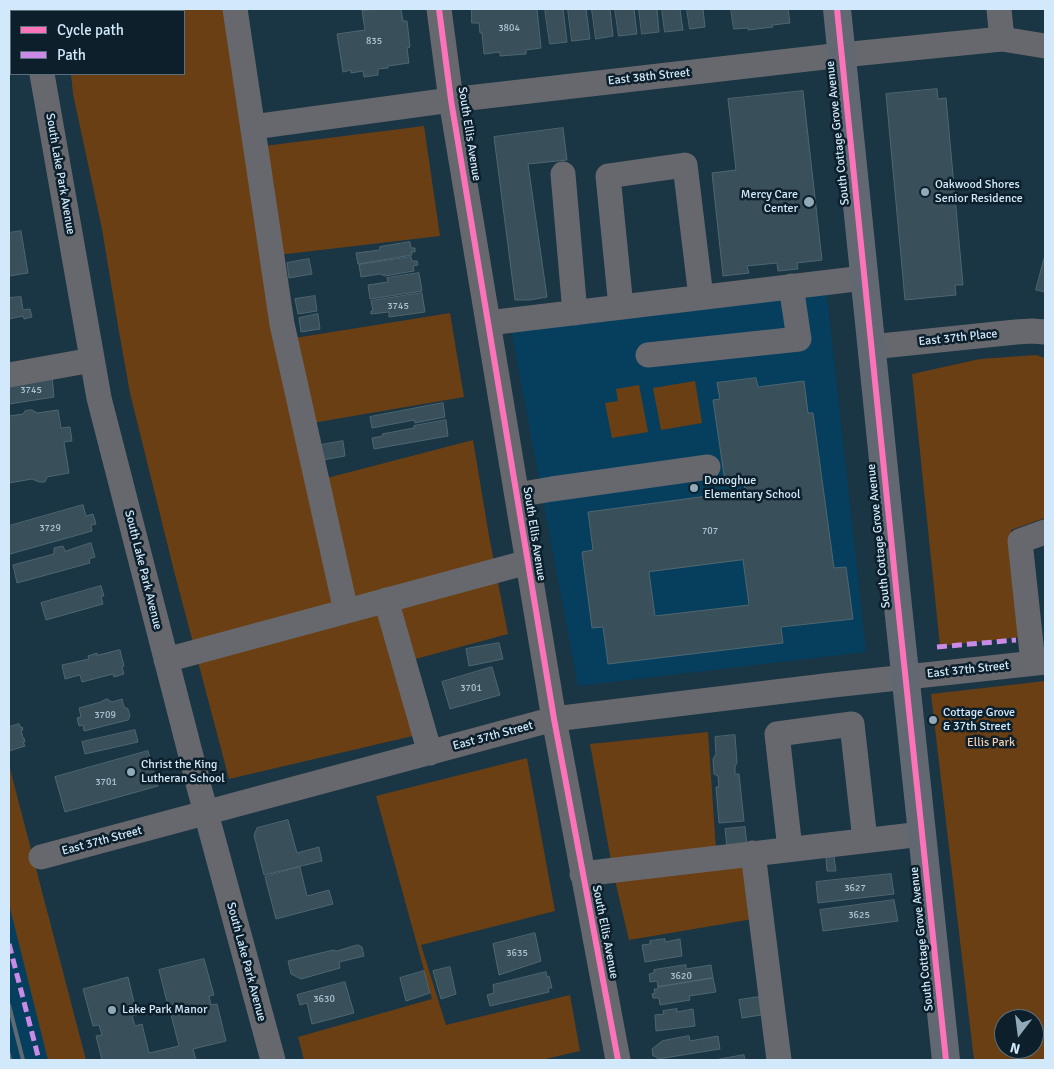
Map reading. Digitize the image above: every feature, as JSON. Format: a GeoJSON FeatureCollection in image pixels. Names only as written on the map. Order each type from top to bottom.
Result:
{"type":"FeatureCollection","features":[{"type":"Feature","properties":{"kind":"main road","name":"South Cottage Grove Avenue"},"geometry":{"type":"LineString","coordinates":[[837,9],[946,1060]]}},
{"type":"Feature","properties":{"kind":"street"},"geometry":{"type":"LineString","coordinates":[[236,9],[282,324],[346,611]]}},
{"type":"Feature","properties":{"kind":"street","name":"South Ellis Avenue"},"geometry":{"type":"LineString","coordinates":[[439,9],[451,100],[554,719],[618,1060]]}},
{"type":"Feature","properties":{"kind":"street"},"geometry":{"type":"LineString","coordinates":[[999,9],[1002,38]]}},
{"type":"Feature","properties":{"kind":"street","name":"East 38th Street"},"geometry":{"type":"LineString","coordinates":[[253,127],[451,100],[1002,38],[1045,46]]}},
{"type":"Feature","properties":{"kind":"street","name":"South Lake Park Avenue"},"geometry":{"type":"LineString","coordinates":[[42,75],[99,398],[206,814],[272,1060]]}},
{"type":"Feature","properties":{"kind":"street"},"geometry":{"type":"LineString","coordinates":[[621,307],[608,176],[685,165],[701,297]]}},
{"type":"Feature","properties":{"kind":"street"},"geometry":{"type":"LineString","coordinates":[[563,174],[575,313]]}},
{"type":"Feature","properties":{"kind":"street"},"geometry":{"type":"LineString","coordinates":[[488,323],[864,278]]}},
{"type":"Feature","properties":{"kind":"street"},"geometry":{"type":"LineString","coordinates":[[648,355],[799,339],[791,286]]}},
{"type":"Feature","properties":{"kind":"street","name":"East 37th Place"},"geometry":{"type":"LineString","coordinates":[[871,347],[1016,332],[1045,332]]}},
{"type":"Feature","properties":{"kind":"street"},"geometry":{"type":"LineString","coordinates":[[9,375],[92,360]]}},
{"type":"Feature","properties":{"kind":"street"},"geometry":{"type":"LineString","coordinates":[[517,496],[552,489],[708,467]]}},
{"type":"Feature","properties":{"kind":"street"},"geometry":{"type":"LineString","coordinates":[[1039,662],[1020,542],[1045,532]]}},
{"type":"Feature","properties":{"kind":"street"},"geometry":{"type":"LineString","coordinates":[[166,660],[528,562]]}},
{"type":"Feature","properties":{"kind":"street"},"geometry":{"type":"LineString","coordinates":[[386,600],[430,753]]}},
{"type":"Feature","properties":{"kind":"street","name":"East 37th Street"},"geometry":{"type":"LineString","coordinates":[[41,857],[554,719],[1039,662]]}},
{"type":"Feature","properties":{"kind":"street"},"geometry":{"type":"LineString","coordinates":[[833,685],[838,726]]}},
{"type":"Feature","properties":{"kind":"street"},"geometry":{"type":"LineString","coordinates":[[790,849],[777,734],[852,724],[865,840]]}},
{"type":"Feature","properties":{"kind":"street"},"geometry":{"type":"LineString","coordinates":[[582,874],[922,834]]}},
{"type":"Feature","properties":{"kind":"street"},"geometry":{"type":"LineString","coordinates":[[754,853],[779,1060]]}},
{"type":"Feature","properties":{"kind":"shaded area","name":"Donoghue Elementary School"},"geometry":{"type":"Polygon","coordinates":[[[826,287],[866,652],[578,686],[510,324],[826,287]]]}},
{"type":"Feature","properties":{"kind":"shaded area"},"geometry":{"type":"Polygon","coordinates":[[[9,765],[37,871],[86,1060],[9,1060],[9,765]]]}},
{"type":"Feature","properties":{"kind":"green space"},"geometry":{"type":"Polygon","coordinates":[[[224,9],[248,148],[424,126],[440,236],[261,257],[295,338],[450,313],[464,397],[295,426],[327,478],[473,440],[508,634],[397,664],[417,735],[229,779],[174,571],[130,393],[102,229],[73,94],[71,75],[185,75],[185,10],[62,10],[224,9]]]}},
{"type":"Feature","properties":{"kind":"green space"},"geometry":{"type":"Polygon","coordinates":[[[1036,355],[1045,358],[1045,518],[1011,530],[1020,637],[940,646],[912,374],[980,359],[1036,355]]]}},
{"type":"Feature","properties":{"kind":"green space"},"geometry":{"type":"Polygon","coordinates":[[[695,381],[702,423],[661,430],[653,388],[695,381]]]}},
{"type":"Feature","properties":{"kind":"green space"},"geometry":{"type":"Polygon","coordinates":[[[639,385],[648,432],[612,438],[605,403],[618,401],[616,389],[639,385]]]}},
{"type":"Feature","properties":{"kind":"green space","name":"Ellis Park"},"geometry":{"type":"Polygon","coordinates":[[[1045,681],[1045,1060],[974,1060],[931,694],[1045,681]]]}},
{"type":"Feature","properties":{"kind":"green space"},"geometry":{"type":"Polygon","coordinates":[[[708,732],[716,849],[611,861],[590,744],[708,732]]]}},
{"type":"Feature","properties":{"kind":"green space"},"geometry":{"type":"Polygon","coordinates":[[[527,758],[555,911],[421,945],[446,1025],[570,995],[580,1051],[541,1060],[304,1060],[298,1037],[432,999],[376,796],[527,758]]]}},
{"type":"Feature","properties":{"kind":"green space"},"geometry":{"type":"Polygon","coordinates":[[[9,765],[86,1060],[48,1060],[9,904],[9,765]]]}},
{"type":"Feature","properties":{"kind":"green space"},"geometry":{"type":"Polygon","coordinates":[[[745,862],[753,919],[629,940],[614,876],[745,862]]]}},
{"type":"Feature","properties":{"kind":"building"},"geometry":{"type":"Polygon","coordinates":[[[401,9],[403,21],[407,21],[410,47],[407,48],[409,63],[378,69],[378,75],[364,77],[363,71],[351,73],[351,70],[343,72],[337,34],[365,30],[362,11],[401,9]]]}},
{"type":"Feature","properties":{"kind":"building"},"geometry":{"type":"Polygon","coordinates":[[[472,9],[537,9],[541,48],[526,50],[526,54],[500,56],[500,52],[484,54],[479,23],[472,23],[472,9]]]}},
{"type":"Feature","properties":{"kind":"building"},"geometry":{"type":"Polygon","coordinates":[[[545,9],[563,9],[567,42],[550,44],[545,9]]]}},
{"type":"Feature","properties":{"kind":"building"},"geometry":{"type":"Polygon","coordinates":[[[568,9],[586,9],[590,39],[572,41],[568,9]]]}},
{"type":"Feature","properties":{"kind":"building"},"geometry":{"type":"Polygon","coordinates":[[[592,9],[610,9],[613,36],[596,39],[592,9]]]}},
{"type":"Feature","properties":{"kind":"building"},"geometry":{"type":"Polygon","coordinates":[[[615,9],[634,9],[637,34],[619,36],[615,9]]]}},
{"type":"Feature","properties":{"kind":"building"},"geometry":{"type":"Polygon","coordinates":[[[639,9],[657,9],[659,32],[642,34],[639,9]]]}},
{"type":"Feature","properties":{"kind":"building"},"geometry":{"type":"Polygon","coordinates":[[[662,9],[680,9],[683,30],[665,32],[662,9]]]}},
{"type":"Feature","properties":{"kind":"building"},"geometry":{"type":"Polygon","coordinates":[[[687,9],[703,9],[705,27],[690,29],[687,9]]]}},
{"type":"Feature","properties":{"kind":"building"},"geometry":{"type":"Polygon","coordinates":[[[731,9],[788,9],[790,23],[748,30],[748,28],[734,29],[731,9]]]}},
{"type":"Feature","properties":{"kind":"building","name":"Oakwood Shores Senior Residence"},"geometry":{"type":"Polygon","coordinates":[[[937,89],[938,99],[946,98],[963,285],[955,285],[956,295],[905,300],[886,94],[937,89]]]}},
{"type":"Feature","properties":{"kind":"building"},"geometry":{"type":"Polygon","coordinates":[[[803,91],[822,260],[797,263],[798,269],[778,271],[777,263],[747,266],[749,273],[723,276],[712,173],[736,170],[728,99],[803,91]]]}},
{"type":"Feature","properties":{"kind":"building"},"geometry":{"type":"Polygon","coordinates":[[[563,128],[567,160],[528,164],[547,297],[515,300],[494,137],[563,128]]]}},
{"type":"Feature","properties":{"kind":"building"},"geometry":{"type":"Polygon","coordinates":[[[21,231],[28,273],[9,276],[9,233],[21,231]]]}},
{"type":"Feature","properties":{"kind":"building"},"geometry":{"type":"Polygon","coordinates":[[[410,242],[411,248],[415,248],[415,252],[411,252],[412,255],[358,264],[356,253],[380,250],[380,247],[410,242]]]}},
{"type":"Feature","properties":{"kind":"building"},"geometry":{"type":"Polygon","coordinates":[[[1045,255],[1045,292],[1036,290],[1045,255]]]}},
{"type":"Feature","properties":{"kind":"building"},"geometry":{"type":"Polygon","coordinates":[[[411,257],[412,261],[417,261],[418,265],[413,266],[414,271],[385,276],[380,274],[361,277],[359,265],[411,257]]]}},
{"type":"Feature","properties":{"kind":"building"},"geometry":{"type":"Polygon","coordinates":[[[309,259],[312,274],[289,278],[287,263],[309,259]]]}},
{"type":"Feature","properties":{"kind":"building"},"geometry":{"type":"Polygon","coordinates":[[[419,273],[422,291],[370,299],[368,285],[388,282],[387,278],[419,273]]]}},
{"type":"Feature","properties":{"kind":"building"},"geometry":{"type":"Polygon","coordinates":[[[422,293],[425,312],[389,317],[389,312],[371,314],[371,311],[373,311],[371,301],[422,293]]]}},
{"type":"Feature","properties":{"kind":"building"},"geometry":{"type":"Polygon","coordinates":[[[315,296],[317,311],[298,314],[295,299],[315,296]]]}},
{"type":"Feature","properties":{"kind":"building"},"geometry":{"type":"Polygon","coordinates":[[[21,297],[23,310],[30,309],[32,317],[24,319],[23,316],[9,319],[9,298],[21,297]]]}},
{"type":"Feature","properties":{"kind":"building"},"geometry":{"type":"Polygon","coordinates":[[[318,314],[320,329],[301,332],[299,318],[318,314]]]}},
{"type":"Feature","properties":{"kind":"building"},"geometry":{"type":"Polygon","coordinates":[[[52,376],[54,397],[9,404],[9,383],[52,376]]]}},
{"type":"Feature","properties":{"kind":"building"},"geometry":{"type":"Polygon","coordinates":[[[756,378],[758,387],[804,381],[808,413],[813,413],[834,568],[846,567],[853,619],[781,627],[783,643],[608,664],[603,627],[592,628],[582,552],[593,550],[588,512],[745,491],[744,479],[725,482],[713,400],[720,399],[717,383],[756,378]],[[743,560],[649,572],[655,616],[749,605],[743,560]]]}},
{"type":"Feature","properties":{"kind":"building"},"geometry":{"type":"Polygon","coordinates":[[[443,403],[445,417],[415,423],[414,420],[372,428],[370,417],[443,403]]]}},
{"type":"Feature","properties":{"kind":"building"},"geometry":{"type":"Polygon","coordinates":[[[32,410],[37,413],[58,410],[61,428],[70,427],[72,441],[64,442],[69,473],[47,477],[45,482],[32,479],[9,483],[9,416],[23,414],[25,411],[32,410]]]}},
{"type":"Feature","properties":{"kind":"building"},"geometry":{"type":"Polygon","coordinates":[[[446,420],[448,436],[374,449],[372,438],[383,436],[382,434],[414,428],[414,426],[446,420]]]}},
{"type":"Feature","properties":{"kind":"building"},"geometry":{"type":"Polygon","coordinates":[[[343,441],[345,456],[323,460],[321,445],[343,441]]]}},
{"type":"Feature","properties":{"kind":"building"},"geometry":{"type":"Polygon","coordinates":[[[83,505],[86,516],[93,514],[96,524],[91,525],[92,531],[10,554],[9,526],[83,505]]]}},
{"type":"Feature","properties":{"kind":"building"},"geometry":{"type":"Polygon","coordinates":[[[91,543],[95,557],[89,559],[90,563],[17,583],[13,565],[54,554],[54,548],[63,546],[65,551],[91,543]]]}},
{"type":"Feature","properties":{"kind":"building"},"geometry":{"type":"Polygon","coordinates":[[[101,586],[104,596],[101,596],[103,604],[46,620],[41,603],[101,586]]]}},
{"type":"Feature","properties":{"kind":"building"},"geometry":{"type":"Polygon","coordinates":[[[499,643],[503,659],[469,666],[466,649],[499,643]]]}},
{"type":"Feature","properties":{"kind":"building"},"geometry":{"type":"Polygon","coordinates":[[[120,650],[124,674],[114,677],[113,674],[82,682],[80,675],[65,679],[62,665],[89,659],[88,656],[97,653],[97,655],[120,650]]]}},
{"type":"Feature","properties":{"kind":"building"},"geometry":{"type":"Polygon","coordinates":[[[492,667],[500,695],[450,709],[442,682],[492,667]]]}},
{"type":"Feature","properties":{"kind":"building"},"geometry":{"type":"Polygon","coordinates":[[[107,699],[112,702],[122,699],[124,707],[128,709],[130,716],[128,720],[84,731],[83,725],[79,726],[77,718],[81,717],[79,708],[107,699]]]}},
{"type":"Feature","properties":{"kind":"building"},"geometry":{"type":"Polygon","coordinates":[[[19,724],[23,730],[21,730],[25,746],[9,751],[9,727],[19,724]]]}},
{"type":"Feature","properties":{"kind":"building"},"geometry":{"type":"Polygon","coordinates":[[[135,730],[138,742],[85,754],[82,742],[135,730]]]}},
{"type":"Feature","properties":{"kind":"building"},"geometry":{"type":"Polygon","coordinates":[[[735,735],[737,762],[735,774],[739,774],[744,821],[719,823],[716,787],[719,787],[718,776],[714,774],[713,759],[716,754],[715,737],[735,735]]]}},
{"type":"Feature","properties":{"kind":"building"},"geometry":{"type":"Polygon","coordinates":[[[148,751],[158,786],[65,812],[55,777],[148,751]]]}},
{"type":"Feature","properties":{"kind":"building"},"geometry":{"type":"Polygon","coordinates":[[[288,820],[297,853],[319,847],[322,861],[264,875],[254,835],[257,828],[288,820]]]}},
{"type":"Feature","properties":{"kind":"building"},"geometry":{"type":"Polygon","coordinates":[[[745,827],[747,845],[727,847],[725,829],[745,827]]]}},
{"type":"Feature","properties":{"kind":"building"},"geometry":{"type":"Polygon","coordinates":[[[834,857],[836,871],[827,871],[826,858],[834,857]]]}},
{"type":"Feature","properties":{"kind":"building"},"geometry":{"type":"Polygon","coordinates":[[[300,867],[307,896],[329,890],[333,904],[276,919],[265,877],[300,867]]]}},
{"type":"Feature","properties":{"kind":"building"},"geometry":{"type":"Polygon","coordinates":[[[891,874],[894,894],[818,903],[816,882],[891,874]]]}},
{"type":"Feature","properties":{"kind":"building"},"geometry":{"type":"Polygon","coordinates":[[[894,900],[898,921],[823,931],[820,910],[894,900]]]}},
{"type":"Feature","properties":{"kind":"building"},"geometry":{"type":"Polygon","coordinates":[[[535,933],[541,961],[499,975],[493,944],[535,933]]]}},
{"type":"Feature","properties":{"kind":"building"},"geometry":{"type":"Polygon","coordinates":[[[665,939],[665,942],[680,939],[682,956],[645,962],[642,945],[650,944],[650,941],[665,939]]]}},
{"type":"Feature","properties":{"kind":"building"},"geometry":{"type":"Polygon","coordinates":[[[358,945],[362,947],[364,956],[339,962],[340,968],[301,979],[291,974],[288,961],[358,945]]]}},
{"type":"Feature","properties":{"kind":"building","name":"Lake Park Manor"},"geometry":{"type":"Polygon","coordinates":[[[204,959],[214,995],[209,996],[211,1005],[217,1004],[226,1041],[193,1049],[196,1060],[102,1060],[96,1036],[102,1035],[99,1025],[93,1026],[83,989],[128,977],[137,1015],[132,1016],[135,1026],[142,1024],[149,1053],[179,1046],[171,1015],[177,1014],[174,1004],[168,1006],[159,970],[204,959]]]}},
{"type":"Feature","properties":{"kind":"building"},"geometry":{"type":"Polygon","coordinates":[[[686,965],[686,969],[711,965],[713,978],[658,987],[657,981],[650,982],[649,974],[654,973],[654,970],[686,965]]]}},
{"type":"Feature","properties":{"kind":"building"},"geometry":{"type":"Polygon","coordinates":[[[450,967],[456,994],[441,999],[433,971],[450,967]]]}},
{"type":"Feature","properties":{"kind":"building"},"geometry":{"type":"Polygon","coordinates":[[[424,971],[430,993],[406,1001],[400,978],[424,971]]]}},
{"type":"Feature","properties":{"kind":"building"},"geometry":{"type":"Polygon","coordinates":[[[546,972],[552,988],[548,988],[549,992],[490,1006],[487,995],[494,993],[493,985],[546,972]]]}},
{"type":"Feature","properties":{"kind":"building"},"geometry":{"type":"Polygon","coordinates":[[[713,978],[716,992],[689,996],[690,1000],[660,1005],[659,998],[653,998],[654,989],[658,989],[658,987],[713,978]]]}},
{"type":"Feature","properties":{"kind":"building"},"geometry":{"type":"Polygon","coordinates":[[[345,982],[354,1013],[312,1024],[307,1003],[300,1005],[297,995],[345,982]]]}},
{"type":"Feature","properties":{"kind":"building"},"geometry":{"type":"Polygon","coordinates":[[[759,997],[761,1015],[742,1018],[739,1000],[759,997]]]}},
{"type":"Feature","properties":{"kind":"building"},"geometry":{"type":"Polygon","coordinates":[[[677,1009],[677,1012],[693,1009],[695,1026],[656,1031],[655,1015],[664,1014],[663,1011],[677,1009]]]}},
{"type":"Feature","properties":{"kind":"building"},"geometry":{"type":"Polygon","coordinates":[[[689,1036],[690,1041],[718,1036],[720,1049],[658,1059],[653,1056],[652,1049],[662,1041],[689,1036]]]}},
{"type":"Feature","properties":{"kind":"building"},"geometry":{"type":"Polygon","coordinates":[[[744,1055],[745,1060],[715,1060],[744,1055]]]}},
{"type":"Feature","properties":{"kind":"railway"},"geometry":{"type":"LineString","coordinates":[[9,1005],[23,1060]]}},
{"type":"Feature","properties":{"kind":"railway"},"geometry":{"type":"LineString","coordinates":[[9,1054],[10,1060]]}},
{"type":"Feature","properties":{"kind":"marked path"},"geometry":{"type":"LineString","coordinates":[[937,647],[1016,640]]}},
{"type":"Feature","properties":{"kind":"marked path"},"geometry":{"type":"LineString","coordinates":[[9,944],[39,1060]]}},
{"type":"Feature","properties":{"kind":"cycle path"},"geometry":{"type":"LineString","coordinates":[[439,9],[451,100],[554,719],[618,1060]]}},
{"type":"Feature","properties":{"kind":"cycle path"},"geometry":{"type":"LineString","coordinates":[[837,9],[946,1060]]}},
{"type":"Feature","properties":{"kind":"place","name":"Oakwood Shores Senior Residence"},"geometry":{"type":"Point","coordinates":[925,192]}},
{"type":"Feature","properties":{"kind":"place","name":"Mercy Care Center"},"geometry":{"type":"Point","coordinates":[809,202]}},
{"type":"Feature","properties":{"kind":"place","name":"Donoghue Elementary School"},"geometry":{"type":"Point","coordinates":[694,488]}},
{"type":"Feature","properties":{"kind":"place","name":"Cottage Grove & 37th Street"},"geometry":{"type":"Point","coordinates":[933,720]}},
{"type":"Feature","properties":{"kind":"place","name":"Christ the King Lutheran School"},"geometry":{"type":"Point","coordinates":[131,772]}},
{"type":"Feature","properties":{"kind":"place","name":"Lake Park Manor"},"geometry":{"type":"Point","coordinates":[112,1010]}}]}
